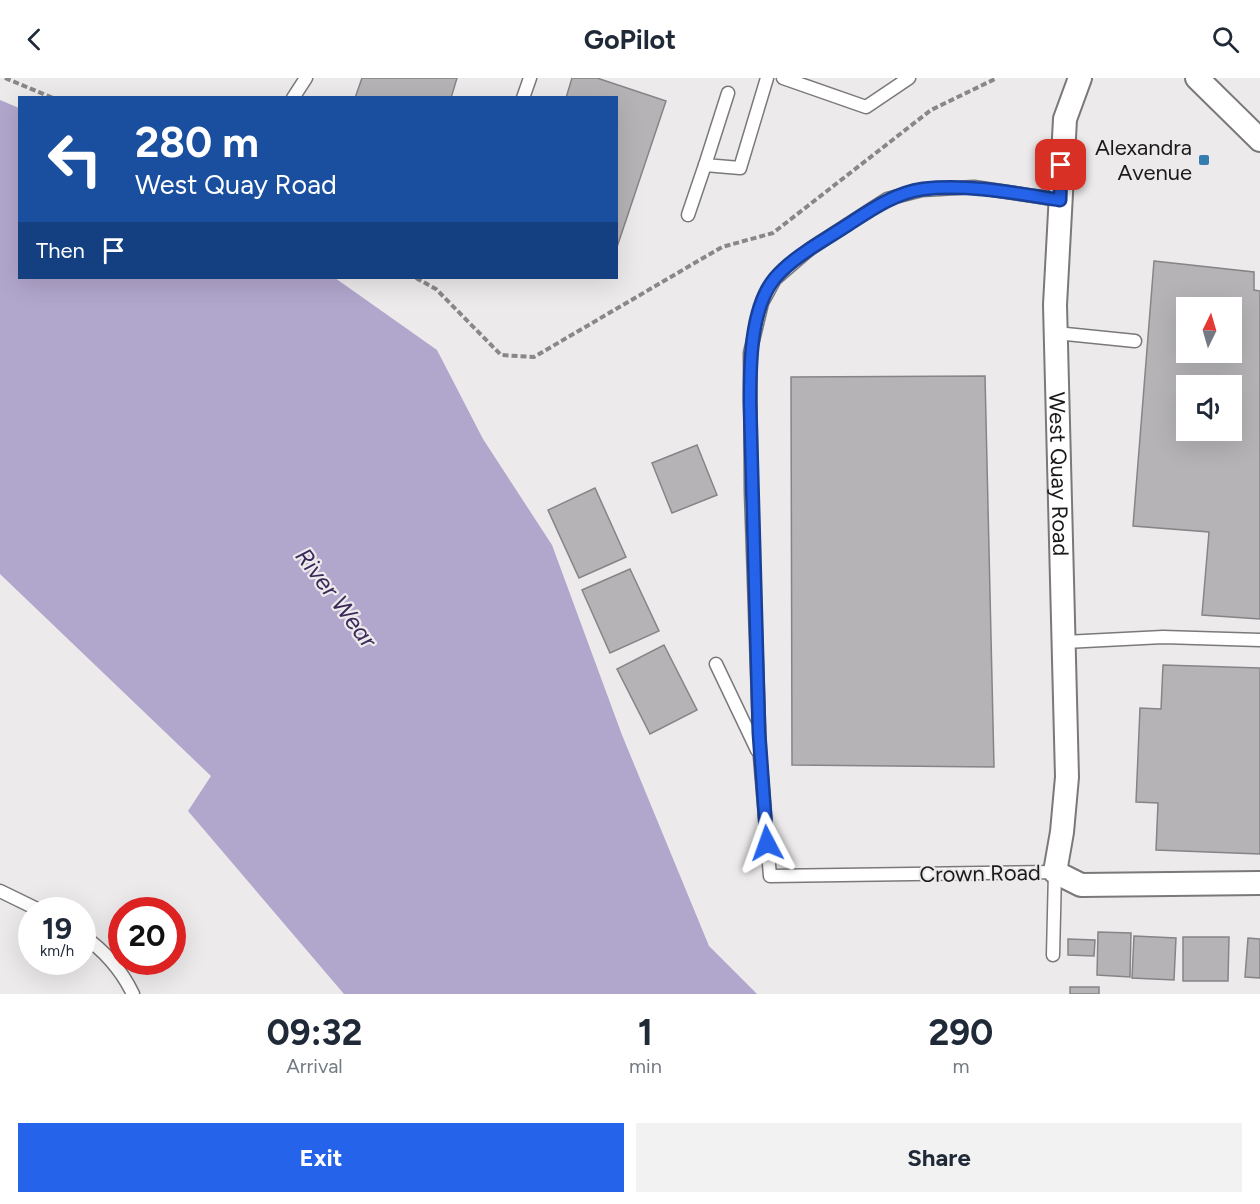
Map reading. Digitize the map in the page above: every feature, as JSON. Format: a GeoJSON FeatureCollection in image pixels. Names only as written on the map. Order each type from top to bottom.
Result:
{"type":"FeatureCollection","features":[{"type":"Feature","properties":{"kind":"street","name":"West Quay Road"},"geometry":{"type":"LineString","coordinates":[[1054,872],[1062,832],[1067,777],[1056,333],[1060,200],[1065,119],[1080,78]]}},
{"type":"Feature","properties":{"kind":"street"},"geometry":{"type":"LineString","coordinates":[[1197,78],[1260,140]]}},
{"type":"Feature","properties":{"kind":"street","name":"Crown Road"},"geometry":{"type":"LineString","coordinates":[[1054,872],[1081,885],[1260,883]]}},
{"type":"Feature","properties":{"kind":"lane"},"geometry":{"type":"LineString","coordinates":[[294,96],[306,78]]}},
{"type":"Feature","properties":{"kind":"lane"},"geometry":{"type":"LineString","coordinates":[[524,96],[530,78]]}},
{"type":"Feature","properties":{"kind":"lane"},"geometry":{"type":"LineString","coordinates":[[705,165],[740,168],[767,78]]}},
{"type":"Feature","properties":{"kind":"lane"},"geometry":{"type":"LineString","coordinates":[[783,78],[866,107],[909,78]]}},
{"type":"Feature","properties":{"kind":"lane"},"geometry":{"type":"LineString","coordinates":[[688,215],[728,93]]}},
{"type":"Feature","properties":{"kind":"lane"},"geometry":{"type":"LineString","coordinates":[[760,757],[751,492],[750,352],[762,303],[775,279],[811,248],[887,199],[921,189],[974,187],[1060,200]]}},
{"type":"Feature","properties":{"kind":"lane"},"geometry":{"type":"LineString","coordinates":[[1056,333],[1135,341]]}},
{"type":"Feature","properties":{"kind":"lane"},"geometry":{"type":"LineString","coordinates":[[1065,642],[1163,637],[1260,640]]}},
{"type":"Feature","properties":{"kind":"lane"},"geometry":{"type":"LineString","coordinates":[[716,664],[760,757]]}},
{"type":"Feature","properties":{"kind":"lane","name":"Crown Road"},"geometry":{"type":"LineString","coordinates":[[760,757],[770,876],[1054,872]]}},
{"type":"Feature","properties":{"kind":"lane"},"geometry":{"type":"LineString","coordinates":[[1053,955],[1054,872]]}},
{"type":"Feature","properties":{"kind":"lane"},"geometry":{"type":"LineString","coordinates":[[0,891],[18,900]]}},
{"type":"Feature","properties":{"kind":"lane"},"geometry":{"type":"LineString","coordinates":[[96,945],[122,972],[133,994]]}},
{"type":"Feature","properties":{"kind":"path"},"geometry":{"type":"LineString","coordinates":[[4,78],[48,96]]}},
{"type":"Feature","properties":{"kind":"path"},"geometry":{"type":"LineString","coordinates":[[418,279],[436,289],[501,355],[534,357],[722,247],[773,233],[931,110],[997,78]]}},
{"type":"Feature","properties":{"kind":"water","name":"River Wear"},"geometry":{"type":"Polygon","coordinates":[[[0,100],[18,108],[18,279],[336,279],[437,350],[483,439],[552,545],[622,735],[709,946],[757,994],[344,994],[188,811],[211,776],[0,574],[0,100]]]}},
{"type":"Feature","properties":{"kind":"building"},"geometry":{"type":"Polygon","coordinates":[[[362,78],[457,78],[452,96],[356,96],[362,78]]]}},
{"type":"Feature","properties":{"kind":"building"},"geometry":{"type":"Polygon","coordinates":[[[572,78],[597,78],[666,101],[618,244],[618,96],[567,96],[572,78]]]}},
{"type":"Feature","properties":{"kind":"building"},"geometry":{"type":"Polygon","coordinates":[[[1154,261],[1254,272],[1254,290],[1260,291],[1260,619],[1202,615],[1209,532],[1133,526],[1154,261]]]}},
{"type":"Feature","properties":{"kind":"building"},"geometry":{"type":"Polygon","coordinates":[[[985,376],[994,767],[792,765],[791,377],[985,376]]]}},
{"type":"Feature","properties":{"kind":"building"},"geometry":{"type":"Polygon","coordinates":[[[697,445],[717,495],[672,513],[652,463],[697,445]]]}},
{"type":"Feature","properties":{"kind":"building"},"geometry":{"type":"Polygon","coordinates":[[[595,488],[626,557],[579,578],[548,510],[595,488]]]}},
{"type":"Feature","properties":{"kind":"building"},"geometry":{"type":"Polygon","coordinates":[[[630,569],[659,631],[610,653],[582,590],[630,569]]]}},
{"type":"Feature","properties":{"kind":"building"},"geometry":{"type":"Polygon","coordinates":[[[664,645],[697,710],[650,734],[617,669],[664,645]]]}},
{"type":"Feature","properties":{"kind":"building"},"geometry":{"type":"Polygon","coordinates":[[[1163,665],[1260,668],[1260,854],[1156,850],[1158,803],[1136,802],[1140,708],[1161,709],[1163,665]]]}},
{"type":"Feature","properties":{"kind":"building"},"geometry":{"type":"Polygon","coordinates":[[[1098,932],[1131,933],[1130,977],[1097,975],[1098,932]]]}},
{"type":"Feature","properties":{"kind":"building"},"geometry":{"type":"Polygon","coordinates":[[[1134,936],[1176,938],[1174,980],[1132,978],[1134,936]]]}},
{"type":"Feature","properties":{"kind":"building"},"geometry":{"type":"Polygon","coordinates":[[[1183,937],[1229,937],[1228,981],[1183,981],[1183,937]]]}},
{"type":"Feature","properties":{"kind":"building"},"geometry":{"type":"Polygon","coordinates":[[[1248,938],[1260,939],[1260,978],[1245,977],[1248,938]]]}},
{"type":"Feature","properties":{"kind":"building"},"geometry":{"type":"Polygon","coordinates":[[[1068,939],[1095,940],[1094,956],[1068,955],[1068,939]]]}},
{"type":"Feature","properties":{"kind":"building"},"geometry":{"type":"Polygon","coordinates":[[[1070,987],[1099,987],[1099,994],[1070,994],[1070,987]]]}},
{"type":"Feature","properties":{"kind":"place","name":"Alexandra Avenue"},"geometry":{"type":"Point","coordinates":[1204,160]}},
{"type":"Feature","properties":{"kind":"route"},"geometry":{"type":"LineString","coordinates":[[767,843],[759,733],[750,402],[750,352],[762,303],[775,279],[811,248],[887,199],[921,189],[974,187],[1060,200],[1061,165]]}}]}
